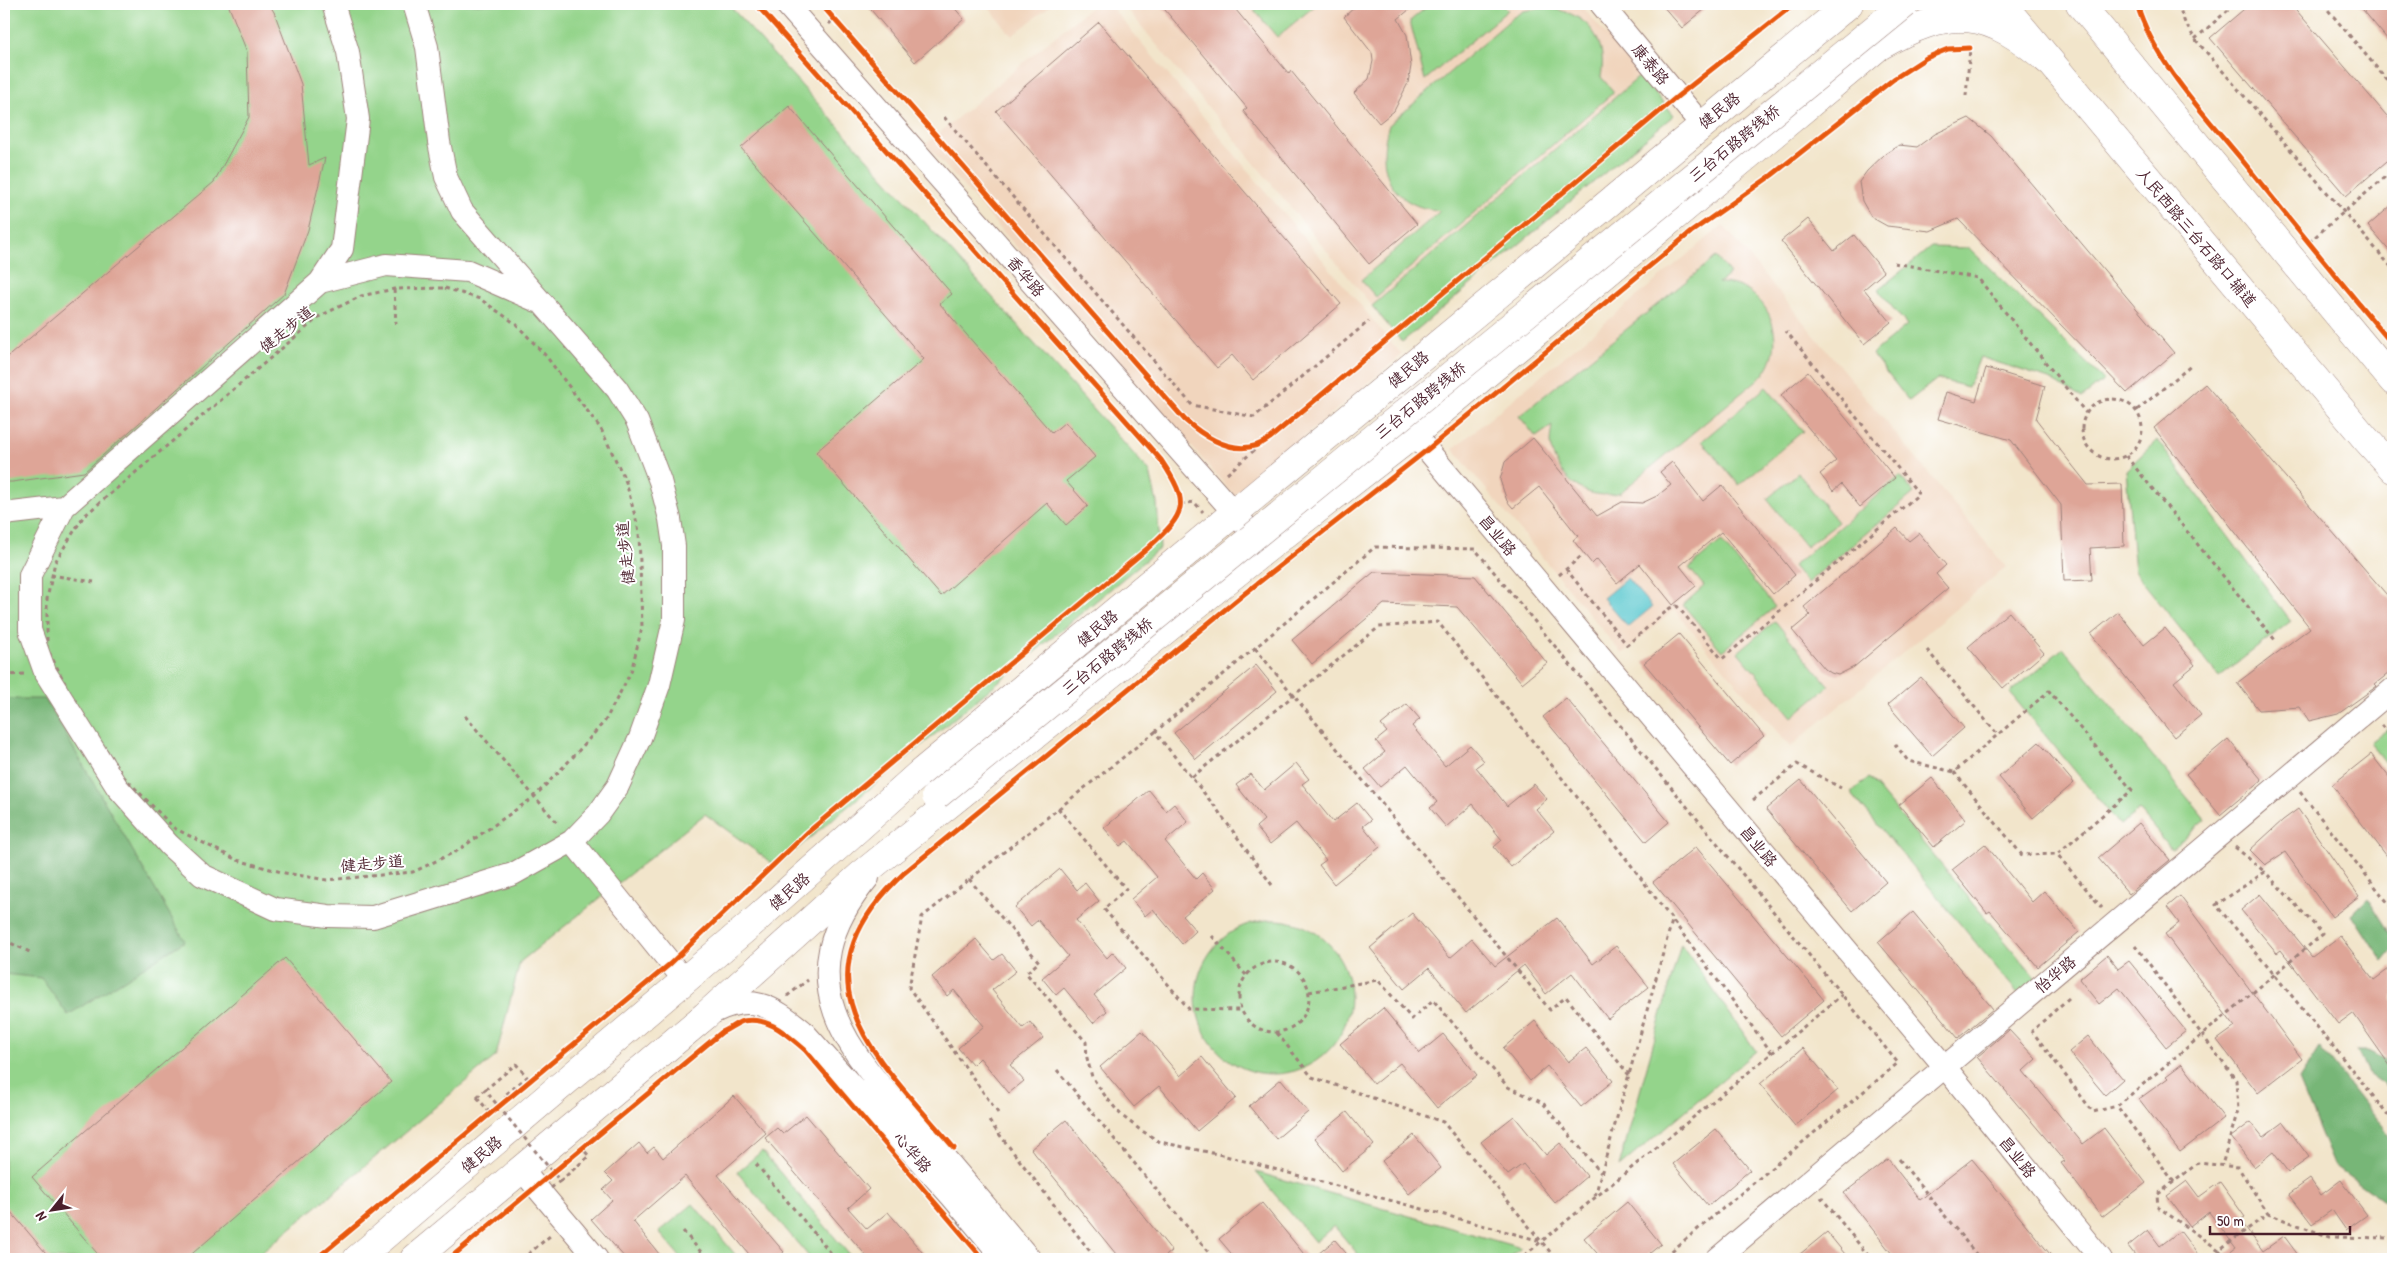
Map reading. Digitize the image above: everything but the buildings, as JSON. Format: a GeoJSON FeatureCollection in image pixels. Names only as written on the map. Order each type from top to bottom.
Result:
{"type":"FeatureCollection","features":[{"type":"Feature","properties":{"kind":"main road","name":"三台石路跨线桥"},"geometry":{"type":"LineString","coordinates":[[932,790],[1876,4]]}},
{"type":"Feature","properties":{"kind":"main road","name":"三台石路跨线桥"},"geometry":{"type":"LineString","coordinates":[[932,790],[1905,4]]}},
{"type":"Feature","properties":{"kind":"main road","name":"人民西路三台石路口辅道"},"geometry":{"type":"LineString","coordinates":[[2002,4],[2393,469]]}},
{"type":"Feature","properties":{"kind":"main road"},"geometry":{"type":"LineString","coordinates":[[2080,4],[2094,15],[2393,381]]}},
{"type":"Feature","properties":{"kind":"main road","name":"健民路"},"geometry":{"type":"LineString","coordinates":[[357,1259],[835,852],[919,774],[1203,540],[1701,124],[1847,6]]}},
{"type":"Feature","properties":{"kind":"main road"},"geometry":{"type":"LineString","coordinates":[[414,1259],[537,1181],[705,1016],[861,876],[1266,549],[1414,434],[1878,48],[1919,26],[1953,18],[1972,19],[2007,30],[2052,64]]}},
{"type":"Feature","properties":{"kind":"main road"},"geometry":{"type":"LineString","coordinates":[[835,852],[932,790]]}},
{"type":"Feature","properties":{"kind":"main road"},"geometry":{"type":"LineString","coordinates":[[861,876],[932,790]]}},
{"type":"Feature","properties":{"kind":"street"},"geometry":{"type":"LineString","coordinates":[[332,4],[348,52],[358,119],[342,249],[320,282],[64,508],[41,575],[30,630],[45,672],[117,787],[169,846],[202,875],[276,909],[328,916],[373,917],[513,874],[572,841],[598,814],[618,786],[640,738],[659,685],[674,620],[674,546],[670,519],[660,481],[637,421],[617,389],[462,211],[446,177],[439,142],[427,47],[414,4]]}},
{"type":"Feature","properties":{"kind":"street","name":"康泰路"},"geometry":{"type":"LineString","coordinates":[[1601,4],[1701,124]]}},
{"type":"Feature","properties":{"kind":"street","name":"香华路"},"geometry":{"type":"LineString","coordinates":[[793,6],[1266,549]]}},
{"type":"Feature","properties":{"kind":"street"},"geometry":{"type":"LineString","coordinates":[[320,282],[386,265],[468,271],[542,304]]}},
{"type":"Feature","properties":{"kind":"street","name":"昌业路"},"geometry":{"type":"LineString","coordinates":[[1414,434],[1946,1067],[2101,1259]]}},
{"type":"Feature","properties":{"kind":"street"},"geometry":{"type":"LineString","coordinates":[[1203,477],[1219,489],[1235,496],[1254,493],[1265,488]]}},
{"type":"Feature","properties":{"kind":"street"},"geometry":{"type":"LineString","coordinates":[[1203,477],[1212,495],[1214,512],[1210,528],[1203,540]]}},
{"type":"Feature","properties":{"kind":"street"},"geometry":{"type":"LineString","coordinates":[[4,514],[64,508]]}},
{"type":"Feature","properties":{"kind":"street","name":"怡华路"},"geometry":{"type":"LineString","coordinates":[[1717,1259],[2393,690]]}},
{"type":"Feature","properties":{"kind":"street"},"geometry":{"type":"LineString","coordinates":[[572,841],[685,981]]}},
{"type":"Feature","properties":{"kind":"street","name":"心华路"},"geometry":{"type":"LineString","coordinates":[[896,847],[866,880],[846,910],[836,932],[828,965],[828,985],[835,1015],[865,1068],[944,1156],[1030,1259]]}},
{"type":"Feature","properties":{"kind":"street","name":"心华路"},"geometry":{"type":"LineString","coordinates":[[705,1016],[727,1005],[742,1002],[762,1005],[784,1016],[820,1046],[1004,1259]]}},
{"type":"Feature","properties":{"kind":"street"},"geometry":{"type":"LineString","coordinates":[[537,1181],[566,1222],[596,1259]]}},
{"type":"Feature","properties":{"kind":"path"},"geometry":{"type":"LineString","coordinates":[[2178,4],[2185,23],[2195,39],[2393,269]]}},
{"type":"Feature","properties":{"kind":"path"},"geometry":{"type":"LineString","coordinates":[[2195,39],[2235,4]]}},
{"type":"Feature","properties":{"kind":"path"},"geometry":{"type":"LineString","coordinates":[[2323,4],[2393,87]]}},
{"type":"Feature","properties":{"kind":"path"},"geometry":{"type":"LineString","coordinates":[[830,14],[840,27]]}},
{"type":"Feature","properties":{"kind":"path"},"geometry":{"type":"LineString","coordinates":[[1963,48],[1970,48],[1966,96]]}},
{"type":"Feature","properties":{"kind":"path"},"geometry":{"type":"LineString","coordinates":[[944,117],[1192,405],[1254,417],[1369,321]]}},
{"type":"Feature","properties":{"kind":"path"},"geometry":{"type":"LineString","coordinates":[[2309,242],[2393,170]]}},
{"type":"Feature","properties":{"kind":"path"},"geometry":{"type":"LineString","coordinates":[[2303,235],[2314,250]]}},
{"type":"Feature","properties":{"kind":"path"},"geometry":{"type":"LineString","coordinates":[[1894,263],[1978,278],[2086,413]]}},
{"type":"Feature","properties":{"kind":"path"},"geometry":{"type":"LineString","coordinates":[[394,266],[396,324]]}},
{"type":"Feature","properties":{"kind":"path"},"geometry":{"type":"LineString","coordinates":[[1566,569],[1627,644],[1670,608],[1676,606],[1722,659],[1919,494],[1786,331]]}},
{"type":"Feature","properties":{"kind":"path"},"geometry":{"type":"LineString","coordinates":[[2137,410],[2192,365]]}},
{"type":"Feature","properties":{"kind":"path"},"geometry":{"type":"LineString","coordinates":[[2110,398],[2129,403],[2137,410],[2141,420],[2140,440],[2135,449],[2126,456],[2106,459],[2089,449],[2081,431],[2082,422],[2086,413],[2100,400],[2110,398]]}},
{"type":"Feature","properties":{"kind":"path"},"geometry":{"type":"LineString","coordinates":[[1252,447],[1259,446],[1264,442]]}},
{"type":"Feature","properties":{"kind":"path"},"geometry":{"type":"LineString","coordinates":[[2126,456],[2274,640]]}},
{"type":"Feature","properties":{"kind":"path"},"geometry":{"type":"LineString","coordinates":[[1179,513],[1181,498]]}},
{"type":"Feature","properties":{"kind":"path"},"geometry":{"type":"LineString","coordinates":[[998,1113],[909,988],[922,917],[1155,732],[1375,547],[1475,549],[1898,1063],[1662,1259]]}},
{"type":"Feature","properties":{"kind":"path"},"geometry":{"type":"LineString","coordinates":[[1543,588],[1584,554]]}},
{"type":"Feature","properties":{"kind":"path"},"geometry":{"type":"LineString","coordinates":[[41,575],[94,582]]}},
{"type":"Feature","properties":{"kind":"path"},"geometry":{"type":"LineString","coordinates":[[1192,777],[1379,627],[1438,622],[1672,920],[1772,1053]]}},
{"type":"Feature","properties":{"kind":"path"},"geometry":{"type":"LineString","coordinates":[[1255,648],[1550,1010],[1566,997],[1629,1075]]}},
{"type":"Feature","properties":{"kind":"path"},"geometry":{"type":"LineString","coordinates":[[1927,650],[1998,735]]}},
{"type":"Feature","properties":{"kind":"path"},"geometry":{"type":"LineString","coordinates":[[1896,744],[1908,761],[1954,772],[2022,855],[2057,854],[2132,790],[2049,690],[1954,772]]}},
{"type":"Feature","properties":{"kind":"path"},"geometry":{"type":"LineString","coordinates":[[464,716],[572,841]]}},
{"type":"Feature","properties":{"kind":"path"},"geometry":{"type":"LineString","coordinates":[[1155,732],[1192,777],[1272,885]]}},
{"type":"Feature","properties":{"kind":"path"},"geometry":{"type":"LineString","coordinates":[[1753,800],[1797,764],[1841,788]]}},
{"type":"Feature","properties":{"kind":"path"},"geometry":{"type":"LineString","coordinates":[[2296,788],[2393,909]]}},
{"type":"Feature","properties":{"kind":"path"},"geometry":{"type":"LineString","coordinates":[[1058,808],[1126,889],[1104,909],[1188,1009],[1240,1010]]}},
{"type":"Feature","properties":{"kind":"path"},"geometry":{"type":"LineString","coordinates":[[2070,998],[2032,1031],[2093,1112],[2117,1106],[2323,934],[2264,872],[2234,846],[2241,840]]}},
{"type":"Feature","properties":{"kind":"path"},"geometry":{"type":"LineString","coordinates":[[2057,854],[2115,924]]}},
{"type":"Feature","properties":{"kind":"path"},"geometry":{"type":"LineString","coordinates":[[2264,872],[2216,904],[2393,1121]]}},
{"type":"Feature","properties":{"kind":"path"},"geometry":{"type":"LineString","coordinates":[[969,879],[1039,962],[1026,973],[1086,1042],[1087,1058],[1092,1077],[1121,1115],[1139,1129],[1160,1142],[1222,1154],[1541,1241]]}},
{"type":"Feature","properties":{"kind":"path"},"geometry":{"type":"LineString","coordinates":[[1595,1197],[1672,920]]}},
{"type":"Feature","properties":{"kind":"path"},"geometry":{"type":"LineString","coordinates":[[1212,936],[1246,975]]}},
{"type":"Feature","properties":{"kind":"path"},"geometry":{"type":"LineString","coordinates":[[4,940],[32,953]]}},
{"type":"Feature","properties":{"kind":"path"},"geometry":{"type":"LineString","coordinates":[[2135,945],[2236,1080],[2238,1110],[2222,1165]]}},
{"type":"Feature","properties":{"kind":"path"},"geometry":{"type":"LineString","coordinates":[[1265,962],[1278,962],[1289,965],[1298,972],[1305,981],[1309,992],[1309,1004],[1298,1024],[1288,1030],[1277,1033],[1255,1028],[1246,1020],[1240,1010],[1238,998],[1240,986],[1246,975],[1254,967],[1265,962]]}},
{"type":"Feature","properties":{"kind":"path"},"geometry":{"type":"LineString","coordinates":[[771,1009],[828,965]]}},
{"type":"Feature","properties":{"kind":"path"},"geometry":{"type":"LineString","coordinates":[[1309,992],[1378,980],[1412,1019],[1433,1000],[1508,1087],[1543,1103],[1601,1173]]}},
{"type":"Feature","properties":{"kind":"path"},"geometry":{"type":"LineString","coordinates":[[1520,1259],[1842,996]]}},
{"type":"Feature","properties":{"kind":"path"},"geometry":{"type":"LineString","coordinates":[[1277,1033],[1312,1077],[1442,1122],[1556,1259]]}},
{"type":"Feature","properties":{"kind":"path"},"geometry":{"type":"LineString","coordinates":[[490,1113],[477,1097],[516,1064],[527,1077],[504,1096],[508,1099]]}},
{"type":"Feature","properties":{"kind":"path"},"geometry":{"type":"LineString","coordinates":[[1057,1070],[1214,1259]]}},
{"type":"Feature","properties":{"kind":"path"},"geometry":{"type":"LineString","coordinates":[[482,1119],[536,1076]]}},
{"type":"Feature","properties":{"kind":"path"},"geometry":{"type":"LineString","coordinates":[[485,1090],[560,1181]]}},
{"type":"Feature","properties":{"kind":"path"},"geometry":{"type":"LineString","coordinates":[[2117,1106],[2174,1182]]}},
{"type":"Feature","properties":{"kind":"path"},"geometry":{"type":"LineString","coordinates":[[989,1121],[1096,1259]]}},
{"type":"Feature","properties":{"kind":"path"},"geometry":{"type":"LineString","coordinates":[[581,1150],[589,1144]]}},
{"type":"Feature","properties":{"kind":"path"},"geometry":{"type":"LineString","coordinates":[[537,1181],[560,1181],[589,1156]]}},
{"type":"Feature","properties":{"kind":"path"},"geometry":{"type":"LineString","coordinates":[[1899,1159],[1980,1259]]}},
{"type":"Feature","properties":{"kind":"path"},"geometry":{"type":"LineString","coordinates":[[2227,1259],[2219,1250],[2158,1207],[2156,1195],[2198,1162],[2238,1167],[2268,1214],[2330,1237],[2393,1238]]}},
{"type":"Feature","properties":{"kind":"path"},"geometry":{"type":"LineString","coordinates":[[756,1164],[836,1259]]}},
{"type":"Feature","properties":{"kind":"path"},"geometry":{"type":"LineString","coordinates":[[537,1181],[558,1169]]}},
{"type":"Feature","properties":{"kind":"path"},"geometry":{"type":"LineString","coordinates":[[1809,1182],[1870,1259]]}},
{"type":"Feature","properties":{"kind":"path"},"geometry":{"type":"LineString","coordinates":[[2219,1250],[2268,1214]]}},
{"type":"Feature","properties":{"kind":"path"},"geometry":{"type":"LineString","coordinates":[[522,1259],[566,1222]]}},
{"type":"Feature","properties":{"kind":"path"},"geometry":{"type":"LineString","coordinates":[[683,1231],[707,1259]]}},
{"type":"Feature","properties":{"kind":"shaded area"},"geometry":{"type":"Polygon","coordinates":[[[986,4],[1052,4],[1012,36],[986,4]]]}},
{"type":"Feature","properties":{"kind":"shaded area"},"geometry":{"type":"Polygon","coordinates":[[[1094,4],[1109,4],[1402,355],[1234,495],[926,144],[1094,4]]]}},
{"type":"Feature","properties":{"kind":"shaded area"},"geometry":{"type":"Polygon","coordinates":[[[1123,4],[1580,4],[1674,115],[1402,342],[1123,4]]]}},
{"type":"Feature","properties":{"kind":"shaded area"},"geometry":{"type":"Polygon","coordinates":[[[1723,225],[2006,567],[1790,747],[1674,610],[1622,654],[1453,449],[1723,225]]]}},
{"type":"Feature","properties":{"kind":"green space"},"geometry":{"type":"Polygon","coordinates":[[[4,4],[728,4],[1150,472],[1157,503],[1160,548],[776,866],[705,814],[520,962],[496,1056],[254,1259],[4,1259],[4,4]]]}},
{"type":"Feature","properties":{"kind":"green space"},"geometry":{"type":"Polygon","coordinates":[[[1262,4],[1317,4],[1277,37],[1254,10],[1262,4]]]}},
{"type":"Feature","properties":{"kind":"green space"},"geometry":{"type":"Polygon","coordinates":[[[1430,4],[1502,4],[1508,10],[1425,80],[1410,21],[1430,4]]]}},
{"type":"Feature","properties":{"kind":"green space"},"geometry":{"type":"Polygon","coordinates":[[[1542,8],[1569,13],[1590,27],[1601,49],[1601,77],[1614,92],[1376,297],[1361,280],[1440,211],[1421,207],[1406,200],[1390,182],[1384,161],[1384,149],[1389,125],[1512,18],[1523,11],[1542,8]]]}},
{"type":"Feature","properties":{"kind":"green space"},"geometry":{"type":"Polygon","coordinates":[[[1640,76],[1674,115],[1402,342],[1372,306],[1640,76]]]}},
{"type":"Feature","properties":{"kind":"green space"},"geometry":{"type":"Polygon","coordinates":[[[1931,247],[1969,248],[2104,380],[2082,398],[2049,379],[1980,357],[1968,387],[1937,379],[1909,401],[1872,354],[1907,325],[1878,290],[1931,247]]]}},
{"type":"Feature","properties":{"kind":"green space"},"geometry":{"type":"Polygon","coordinates":[[[1716,257],[1730,274],[1718,283],[1735,285],[1749,292],[1761,302],[1769,315],[1774,330],[1775,346],[1771,361],[1762,376],[1621,492],[1609,495],[1598,494],[1587,492],[1577,487],[1561,471],[1555,460],[1550,446],[1552,426],[1536,437],[1519,416],[1716,257]]]}},
{"type":"Feature","properties":{"kind":"green space"},"geometry":{"type":"Polygon","coordinates":[[[1766,387],[1803,431],[1739,485],[1702,441],[1766,387]]]}},
{"type":"Feature","properties":{"kind":"green space"},"geometry":{"type":"Polygon","coordinates":[[[2157,440],[2291,621],[2219,677],[2135,572],[2126,470],[2157,440]]]}},
{"type":"Feature","properties":{"kind":"green space"},"geometry":{"type":"Polygon","coordinates":[[[1798,473],[1838,522],[1806,547],[1767,499],[1798,473]]]}},
{"type":"Feature","properties":{"kind":"green space"},"geometry":{"type":"Polygon","coordinates":[[[1900,476],[1914,493],[1807,583],[1793,566],[1900,476]]]}},
{"type":"Feature","properties":{"kind":"green space"},"geometry":{"type":"Polygon","coordinates":[[[1721,541],[1775,607],[1722,651],[1683,605],[1704,586],[1689,568],[1721,541]]]}},
{"type":"Feature","properties":{"kind":"green space"},"geometry":{"type":"Polygon","coordinates":[[[1775,621],[1829,686],[1792,717],[1738,652],[1775,621]]]}},
{"type":"Feature","properties":{"kind":"green space"},"geometry":{"type":"Polygon","coordinates":[[[2063,648],[2206,820],[2171,849],[2139,810],[2120,825],[2010,693],[2063,648]]]}},
{"type":"Feature","properties":{"kind":"green space"},"geometry":{"type":"Polygon","coordinates":[[[4,699],[45,699],[185,941],[68,1015],[41,978],[4,974],[4,699]]]}},
{"type":"Feature","properties":{"kind":"green space"},"geometry":{"type":"Polygon","coordinates":[[[2393,724],[2393,772],[2370,742],[2393,724]]]}},
{"type":"Feature","properties":{"kind":"green space"},"geometry":{"type":"Polygon","coordinates":[[[1869,778],[2039,982],[2021,997],[1851,793],[1869,778]]]}},
{"type":"Feature","properties":{"kind":"green space"},"geometry":{"type":"Polygon","coordinates":[[[2368,898],[2393,938],[2393,950],[2383,962],[2352,914],[2368,898]]]}},
{"type":"Feature","properties":{"kind":"green space"},"geometry":{"type":"Polygon","coordinates":[[[1273,920],[1288,921],[1303,926],[1328,942],[1344,967],[1349,982],[1349,1012],[1344,1027],[1328,1052],[1303,1068],[1288,1073],[1273,1074],[1258,1073],[1243,1068],[1218,1052],[1202,1027],[1197,1012],[1196,997],[1197,982],[1202,967],[1218,942],[1243,926],[1258,921],[1273,920]]]}},
{"type":"Feature","properties":{"kind":"green space"},"geometry":{"type":"Polygon","coordinates":[[[1681,944],[1756,1051],[1619,1167],[1681,944]]]}},
{"type":"Feature","properties":{"kind":"green space"},"geometry":{"type":"Polygon","coordinates":[[[2320,1047],[2393,1140],[2393,1194],[2384,1201],[2334,1165],[2299,1080],[2320,1047]]]}},
{"type":"Feature","properties":{"kind":"green space"},"geometry":{"type":"Polygon","coordinates":[[[2357,1051],[2368,1051],[2393,1064],[2393,1091],[2368,1073],[2357,1051]]]}},
{"type":"Feature","properties":{"kind":"green space"},"geometry":{"type":"Polygon","coordinates":[[[762,1151],[853,1259],[811,1259],[737,1172],[762,1151]]]}},
{"type":"Feature","properties":{"kind":"green space"},"geometry":{"type":"Polygon","coordinates":[[[1256,1172],[1521,1248],[1508,1259],[1403,1259],[1401,1257],[1398,1259],[1362,1259],[1334,1226],[1315,1242],[1256,1172]]]}},
{"type":"Feature","properties":{"kind":"green space"},"geometry":{"type":"Polygon","coordinates":[[[693,1204],[739,1259],[682,1259],[659,1232],[693,1204]]]}},
{"type":"Feature","properties":{"kind":"water"},"geometry":{"type":"Polygon","coordinates":[[[1627,578],[1652,607],[1628,627],[1603,598],[1627,578]]]}},
{"type":"Feature","properties":{"kind":"cycle path"},"geometry":{"type":"LineString","coordinates":[[316,1259],[670,964],[807,833],[1148,548],[1177,517],[1180,508],[1180,498],[1171,475],[1161,460],[756,4]]}},
{"type":"Feature","properties":{"kind":"cycle path"},"geometry":{"type":"LineString","coordinates":[[821,4],[1185,420],[1214,440],[1236,447],[1248,447],[1270,438],[1678,96],[1794,4]]}},
{"type":"Feature","properties":{"kind":"cycle path"},"geometry":{"type":"LineString","coordinates":[[2137,4],[2155,46],[2167,66],[2197,106],[2393,345]]}},
{"type":"Feature","properties":{"kind":"cycle path"},"geometry":{"type":"LineString","coordinates":[[954,1148],[897,1082],[873,1050],[856,1017],[848,984],[851,949],[869,913],[904,873],[1244,594],[1427,450],[1691,232],[1772,175],[1895,78],[1926,58],[1948,49],[1970,48]]}},
{"type":"Feature","properties":{"kind":"cycle path"},"geometry":{"type":"LineString","coordinates":[[449,1259],[722,1032],[740,1022],[752,1020],[761,1021],[777,1028],[805,1050],[983,1259]]}}]}
